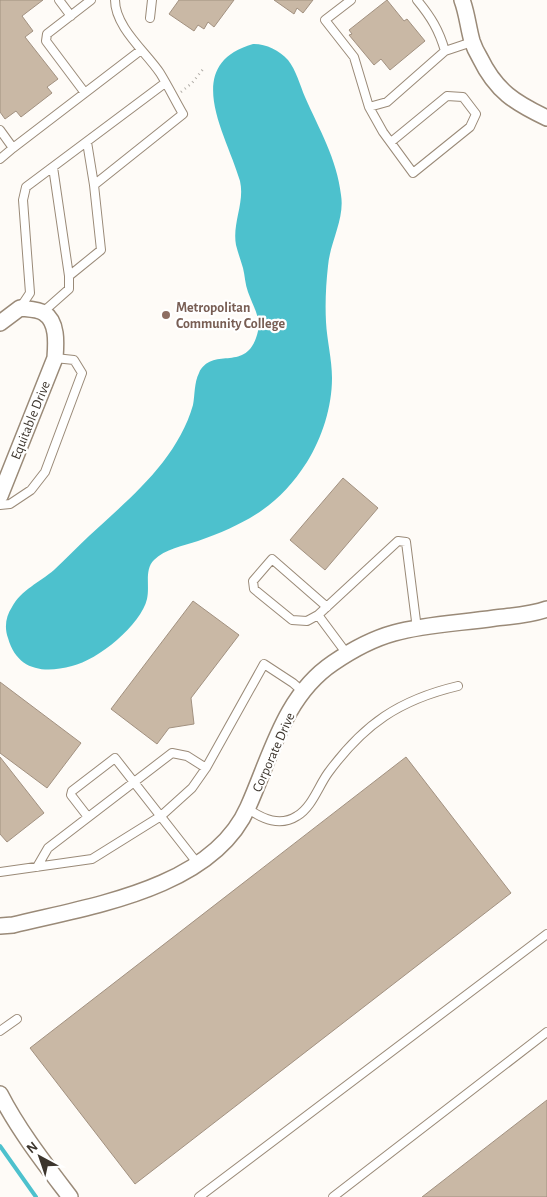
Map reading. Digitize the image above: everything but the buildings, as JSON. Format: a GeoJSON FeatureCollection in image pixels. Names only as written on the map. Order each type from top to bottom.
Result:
{"type":"FeatureCollection","features":[{"type":"Feature","properties":{"kind":"street"},"geometry":{"type":"LineString","coordinates":[[464,5],[472,42],[492,80],[505,94],[522,106],[547,118]]}},
{"type":"Feature","properties":{"kind":"street"},"geometry":{"type":"LineString","coordinates":[[0,323],[20,308],[43,312],[52,321],[55,351]]}},
{"type":"Feature","properties":{"kind":"street","name":"Equitable Drive"},"geometry":{"type":"LineString","coordinates":[[0,496],[55,351]]}},
{"type":"Feature","properties":{"kind":"street","name":"Corporate Drive"},"geometry":{"type":"LineString","coordinates":[[4,927],[121,898],[155,886],[198,864],[227,838],[248,809],[286,716],[302,691],[317,675],[360,646],[393,633],[547,609]]}},
{"type":"Feature","properties":{"kind":"street"},"geometry":{"type":"LineString","coordinates":[[0,1094],[9,1112],[31,1145],[70,1197]]}},
{"type":"Feature","properties":{"kind":"lane"},"geometry":{"type":"LineString","coordinates":[[59,0],[71,16]]}},
{"type":"Feature","properties":{"kind":"lane"},"geometry":{"type":"LineString","coordinates":[[85,93],[46,41],[47,34],[91,0]]}},
{"type":"Feature","properties":{"kind":"lane"},"geometry":{"type":"LineString","coordinates":[[94,185],[183,114],[159,72],[124,27],[114,0]]}},
{"type":"Feature","properties":{"kind":"lane"},"geometry":{"type":"LineString","coordinates":[[150,18],[152,0]]}},
{"type":"Feature","properties":{"kind":"lane"},"geometry":{"type":"LineString","coordinates":[[351,0],[325,20],[354,57],[369,107],[391,142],[413,173],[470,127],[476,114],[463,97],[447,96],[391,142]]}},
{"type":"Feature","properties":{"kind":"lane"},"geometry":{"type":"LineString","coordinates":[[417,0],[436,26],[445,51]]}},
{"type":"Feature","properties":{"kind":"lane"},"geometry":{"type":"LineString","coordinates":[[369,107],[387,102],[445,51],[472,42]]}},
{"type":"Feature","properties":{"kind":"lane"},"geometry":{"type":"LineString","coordinates":[[0,159],[141,50]]}},
{"type":"Feature","properties":{"kind":"lane"},"geometry":{"type":"LineString","coordinates":[[20,308],[30,293],[23,200],[26,187],[166,83]]}},
{"type":"Feature","properties":{"kind":"lane"},"geometry":{"type":"LineString","coordinates":[[0,130],[14,148]]}},
{"type":"Feature","properties":{"kind":"lane"},"geometry":{"type":"LineString","coordinates":[[69,276],[101,250],[87,142]]}},
{"type":"Feature","properties":{"kind":"lane"},"geometry":{"type":"LineString","coordinates":[[43,312],[69,289],[69,276],[53,167]]}},
{"type":"Feature","properties":{"kind":"lane"},"geometry":{"type":"LineString","coordinates":[[0,505],[10,504],[32,490],[45,472],[82,373],[74,360],[55,351]]}},
{"type":"Feature","properties":{"kind":"lane"},"geometry":{"type":"LineString","coordinates":[[327,607],[272,559],[253,580],[254,589],[292,620],[307,621],[318,615],[327,607],[398,541],[406,542],[417,629]]}},
{"type":"Feature","properties":{"kind":"lane"},"geometry":{"type":"LineString","coordinates":[[318,615],[347,654]]}},
{"type":"Feature","properties":{"kind":"lane"},"geometry":{"type":"LineString","coordinates":[[0,872],[92,860],[161,816],[192,788],[206,768],[264,664],[302,691]]}},
{"type":"Feature","properties":{"kind":"lane"},"geometry":{"type":"LineString","coordinates":[[248,809],[260,817],[274,822],[283,822],[297,817],[307,808],[340,758],[366,729],[409,701],[458,686]]}},
{"type":"Feature","properties":{"kind":"lane"},"geometry":{"type":"LineString","coordinates":[[37,867],[48,848],[172,753],[187,756],[206,768]]}},
{"type":"Feature","properties":{"kind":"lane"},"geometry":{"type":"LineString","coordinates":[[88,817],[71,795],[72,791],[114,758],[198,864]]}},
{"type":"Feature","properties":{"kind":"lane"},"geometry":{"type":"LineString","coordinates":[[198,1197],[547,934]]}},
{"type":"Feature","properties":{"kind":"lane"},"geometry":{"type":"LineString","coordinates":[[0,1031],[17,1019]]}},
{"type":"Feature","properties":{"kind":"lane"},"geometry":{"type":"LineString","coordinates":[[333,1197],[547,1032]]}},
{"type":"Feature","properties":{"kind":"path"},"geometry":{"type":"LineString","coordinates":[[174,98],[204,68]]}},
{"type":"Feature","properties":{"kind":"water"},"geometry":{"type":"Polygon","coordinates":[[[253,44],[267,46],[284,56],[291,64],[327,144],[339,182],[342,204],[341,213],[329,257],[326,294],[326,322],[332,389],[322,433],[307,462],[296,477],[285,491],[260,512],[215,535],[169,550],[154,560],[149,568],[148,594],[143,609],[127,630],[106,649],[94,657],[72,666],[51,670],[32,667],[18,657],[12,649],[7,634],[7,618],[16,601],[58,566],[155,472],[177,442],[188,420],[193,405],[197,377],[205,365],[212,361],[244,354],[251,348],[256,338],[259,326],[258,320],[247,289],[235,237],[241,197],[240,181],[219,123],[214,103],[213,84],[218,68],[231,54],[253,44]]]}},
{"type":"Feature","properties":{"kind":"waterway"},"geometry":{"type":"LineString","coordinates":[[0,1146],[36,1197]]}},
{"type":"Feature","properties":{"kind":"place","name":"Metropolitan Community College"},"geometry":{"type":"Point","coordinates":[166,315]}}]}
